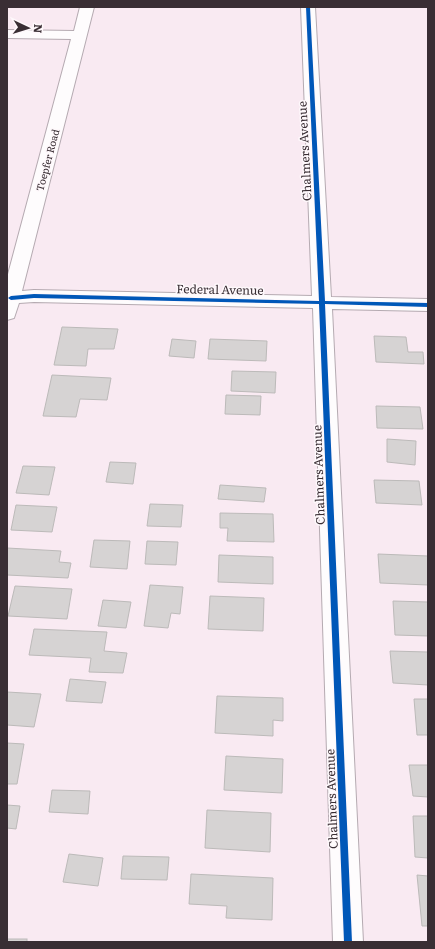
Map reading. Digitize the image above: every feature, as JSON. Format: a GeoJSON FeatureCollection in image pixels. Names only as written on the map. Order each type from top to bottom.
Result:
{"type":"FeatureCollection","features":[{"type":"Feature","properties":{"kind":"street","name":"Toepfer Road"},"geometry":{"type":"LineString","coordinates":[[9,306],[87,7]]}},
{"type":"Feature","properties":{"kind":"street","name":"Chalmers Avenue"},"geometry":{"type":"LineString","coordinates":[[308,7],[322,302],[348,942]]}},
{"type":"Feature","properties":{"kind":"street"},"geometry":{"type":"LineString","coordinates":[[7,34],[80,35]]}},
{"type":"Feature","properties":{"kind":"street","name":"Federal Avenue"},"geometry":{"type":"LineString","coordinates":[[9,306],[34,296],[428,305]]}},
{"type":"Feature","properties":{"kind":"building"},"geometry":{"type":"Polygon","coordinates":[[[62,327],[118,329],[114,349],[88,349],[86,366],[54,365],[62,327]]]}},
{"type":"Feature","properties":{"kind":"building"},"geometry":{"type":"Polygon","coordinates":[[[374,336],[406,337],[408,352],[423,352],[424,364],[376,362],[374,336]]]}},
{"type":"Feature","properties":{"kind":"building"},"geometry":{"type":"Polygon","coordinates":[[[172,339],[196,341],[194,358],[169,356],[172,339]]]}},
{"type":"Feature","properties":{"kind":"building"},"geometry":{"type":"Polygon","coordinates":[[[210,339],[267,341],[266,361],[208,359],[210,339]]]}},
{"type":"Feature","properties":{"kind":"building"},"geometry":{"type":"Polygon","coordinates":[[[232,371],[276,372],[275,393],[231,391],[232,371]]]}},
{"type":"Feature","properties":{"kind":"building"},"geometry":{"type":"Polygon","coordinates":[[[52,375],[111,378],[107,400],[80,399],[76,417],[43,416],[52,375]]]}},
{"type":"Feature","properties":{"kind":"building"},"geometry":{"type":"Polygon","coordinates":[[[226,395],[261,396],[260,415],[225,414],[226,395]]]}},
{"type":"Feature","properties":{"kind":"building"},"geometry":{"type":"Polygon","coordinates":[[[376,406],[420,407],[423,429],[377,428],[376,406]]]}},
{"type":"Feature","properties":{"kind":"building"},"geometry":{"type":"Polygon","coordinates":[[[387,439],[416,441],[415,465],[387,462],[387,439]]]}},
{"type":"Feature","properties":{"kind":"building"},"geometry":{"type":"Polygon","coordinates":[[[110,462],[136,463],[133,484],[106,482],[110,462]]]}},
{"type":"Feature","properties":{"kind":"building"},"geometry":{"type":"Polygon","coordinates":[[[23,466],[55,467],[49,495],[16,493],[23,466]]]}},
{"type":"Feature","properties":{"kind":"building"},"geometry":{"type":"Polygon","coordinates":[[[374,480],[419,481],[422,505],[376,503],[374,480]]]}},
{"type":"Feature","properties":{"kind":"building"},"geometry":{"type":"Polygon","coordinates":[[[220,485],[266,488],[264,502],[218,499],[220,485]]]}},
{"type":"Feature","properties":{"kind":"building"},"geometry":{"type":"Polygon","coordinates":[[[150,504],[183,505],[181,527],[147,526],[150,504]]]}},
{"type":"Feature","properties":{"kind":"building"},"geometry":{"type":"Polygon","coordinates":[[[16,505],[57,507],[52,532],[11,530],[16,505]]]}},
{"type":"Feature","properties":{"kind":"building"},"geometry":{"type":"Polygon","coordinates":[[[220,513],[273,514],[274,542],[227,541],[228,528],[220,528],[220,513]]]}},
{"type":"Feature","properties":{"kind":"building"},"geometry":{"type":"Polygon","coordinates":[[[94,540],[130,541],[127,569],[90,567],[94,540]]]}},
{"type":"Feature","properties":{"kind":"building"},"geometry":{"type":"Polygon","coordinates":[[[147,541],[178,542],[176,565],[145,564],[147,541]]]}},
{"type":"Feature","properties":{"kind":"building"},"geometry":{"type":"Polygon","coordinates":[[[7,548],[61,551],[59,562],[71,563],[68,578],[7,575],[7,548]]]}},
{"type":"Feature","properties":{"kind":"building"},"geometry":{"type":"Polygon","coordinates":[[[378,554],[428,556],[428,585],[380,583],[378,554]]]}},
{"type":"Feature","properties":{"kind":"building"},"geometry":{"type":"Polygon","coordinates":[[[219,555],[273,557],[273,584],[218,582],[219,555]]]}},
{"type":"Feature","properties":{"kind":"building"},"geometry":{"type":"Polygon","coordinates":[[[150,585],[183,587],[180,614],[171,613],[168,628],[144,626],[150,585]]]}},
{"type":"Feature","properties":{"kind":"building"},"geometry":{"type":"Polygon","coordinates":[[[15,586],[72,589],[67,619],[8,616],[15,586]]]}},
{"type":"Feature","properties":{"kind":"building"},"geometry":{"type":"Polygon","coordinates":[[[210,596],[264,598],[263,631],[208,629],[210,596]]]}},
{"type":"Feature","properties":{"kind":"building"},"geometry":{"type":"Polygon","coordinates":[[[103,600],[131,602],[126,628],[98,626],[103,600]]]}},
{"type":"Feature","properties":{"kind":"building"},"geometry":{"type":"Polygon","coordinates":[[[393,601],[428,602],[428,636],[395,635],[393,601]]]}},
{"type":"Feature","properties":{"kind":"building"},"geometry":{"type":"Polygon","coordinates":[[[34,629],[107,632],[104,651],[127,653],[123,673],[89,672],[91,658],[29,655],[34,629]]]}},
{"type":"Feature","properties":{"kind":"building"},"geometry":{"type":"Polygon","coordinates":[[[390,651],[428,652],[428,685],[393,683],[390,651]]]}},
{"type":"Feature","properties":{"kind":"building"},"geometry":{"type":"Polygon","coordinates":[[[70,679],[106,682],[102,703],[66,701],[70,679]]]}},
{"type":"Feature","properties":{"kind":"building"},"geometry":{"type":"Polygon","coordinates":[[[7,692],[41,694],[34,727],[7,725],[7,692]]]}},
{"type":"Feature","properties":{"kind":"building"},"geometry":{"type":"Polygon","coordinates":[[[217,696],[283,698],[283,721],[273,720],[273,736],[215,733],[217,696]]]}},
{"type":"Feature","properties":{"kind":"building"},"geometry":{"type":"Polygon","coordinates":[[[414,699],[428,699],[428,735],[417,735],[414,699]]]}},
{"type":"Feature","properties":{"kind":"building"},"geometry":{"type":"Polygon","coordinates":[[[7,743],[24,744],[17,784],[7,784],[7,743]]]}},
{"type":"Feature","properties":{"kind":"building"},"geometry":{"type":"Polygon","coordinates":[[[226,756],[283,759],[282,793],[224,790],[226,756]]]}},
{"type":"Feature","properties":{"kind":"building"},"geometry":{"type":"Polygon","coordinates":[[[409,765],[428,765],[428,797],[413,796],[409,765]]]}},
{"type":"Feature","properties":{"kind":"building"},"geometry":{"type":"Polygon","coordinates":[[[52,790],[90,791],[88,814],[49,812],[52,790]]]}},
{"type":"Feature","properties":{"kind":"building"},"geometry":{"type":"Polygon","coordinates":[[[7,805],[20,806],[16,829],[7,828],[7,805]]]}},
{"type":"Feature","properties":{"kind":"building"},"geometry":{"type":"Polygon","coordinates":[[[207,810],[271,813],[270,852],[205,848],[207,810]]]}},
{"type":"Feature","properties":{"kind":"building"},"geometry":{"type":"Polygon","coordinates":[[[413,816],[428,816],[428,858],[415,857],[413,816]]]}},
{"type":"Feature","properties":{"kind":"building"},"geometry":{"type":"Polygon","coordinates":[[[69,854],[103,858],[98,886],[63,882],[69,854]]]}},
{"type":"Feature","properties":{"kind":"building"},"geometry":{"type":"Polygon","coordinates":[[[123,856],[169,857],[167,880],[121,879],[123,856]]]}},
{"type":"Feature","properties":{"kind":"building"},"geometry":{"type":"Polygon","coordinates":[[[191,874],[273,878],[272,920],[226,918],[227,906],[189,904],[191,874]]]}},
{"type":"Feature","properties":{"kind":"building"},"geometry":{"type":"Polygon","coordinates":[[[417,875],[428,876],[428,926],[422,926],[417,875]]]}},
{"type":"Feature","properties":{"kind":"building"},"geometry":{"type":"Polygon","coordinates":[[[7,939],[27,939],[27,942],[7,942],[7,939]]]}},
{"type":"Feature","properties":{"kind":"cycle path"},"geometry":{"type":"LineString","coordinates":[[308,7],[322,302],[348,942]]}},
{"type":"Feature","properties":{"kind":"cycle path"},"geometry":{"type":"LineString","coordinates":[[11,298],[34,296],[428,305]]}}]}
